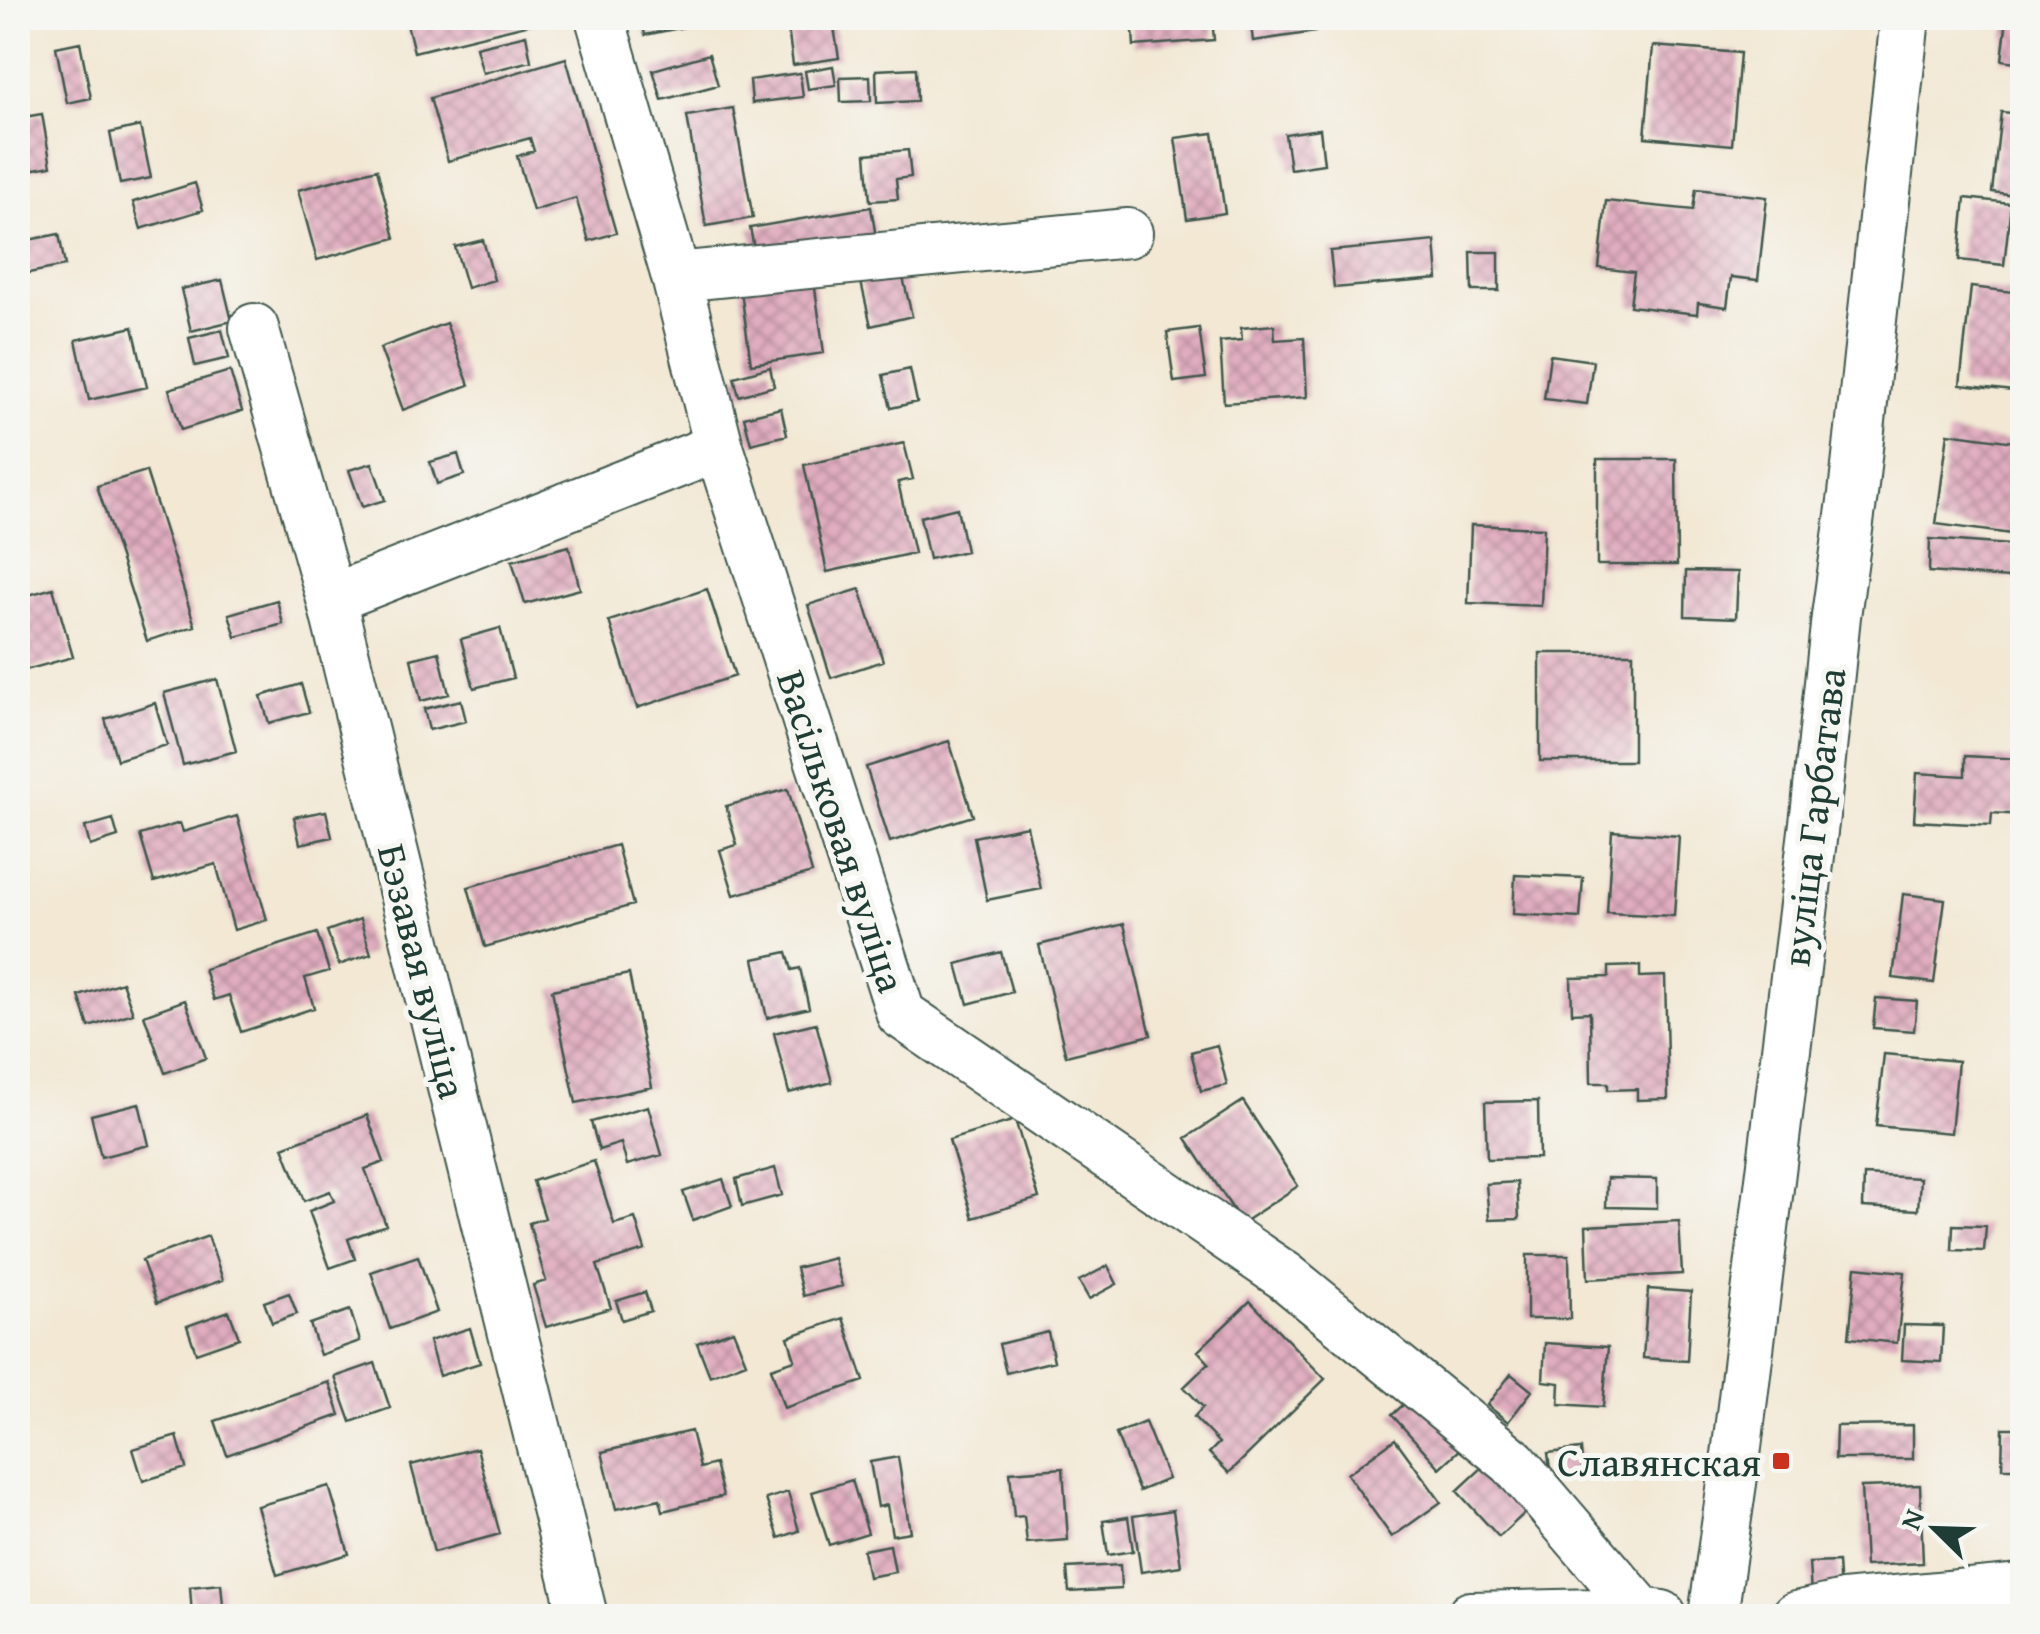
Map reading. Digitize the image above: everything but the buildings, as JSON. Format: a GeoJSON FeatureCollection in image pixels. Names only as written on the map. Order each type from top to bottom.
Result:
{"type":"FeatureCollection","features":[{"type":"Feature","properties":{"kind":"street","name":"Васільковая вуліца"},"geometry":{"type":"LineString","coordinates":[[600,18],[676,277],[719,447],[900,1014],[1300,1288],[1513,1462],[1656,1614]]}},
{"type":"Feature","properties":{"kind":"street","name":"вуліца Гарбатава"},"geometry":{"type":"LineString","coordinates":[[1713,1616],[1854,494],[1905,18]]}},
{"type":"Feature","properties":{"kind":"street"},"geometry":{"type":"LineString","coordinates":[[676,277],[1128,233]]}},
{"type":"Feature","properties":{"kind":"street","name":"Бэзавая вуліца"},"geometry":{"type":"LineString","coordinates":[[254,328],[331,599],[582,1616]]}},
{"type":"Feature","properties":{"kind":"street"},"geometry":{"type":"LineString","coordinates":[[331,599],[719,447]]}},
{"type":"Feature","properties":{"kind":"street"},"geometry":{"type":"LineString","coordinates":[[1796,1616],[1843,1605],[2022,1588]]}},
{"type":"Feature","properties":{"kind":"street"},"geometry":{"type":"LineString","coordinates":[[1471,1616],[1656,1614]]}},
{"type":"Feature","properties":{"kind":"place","name":"Славянская"},"geometry":{"type":"Point","coordinates":[1781,1461]}}]}
